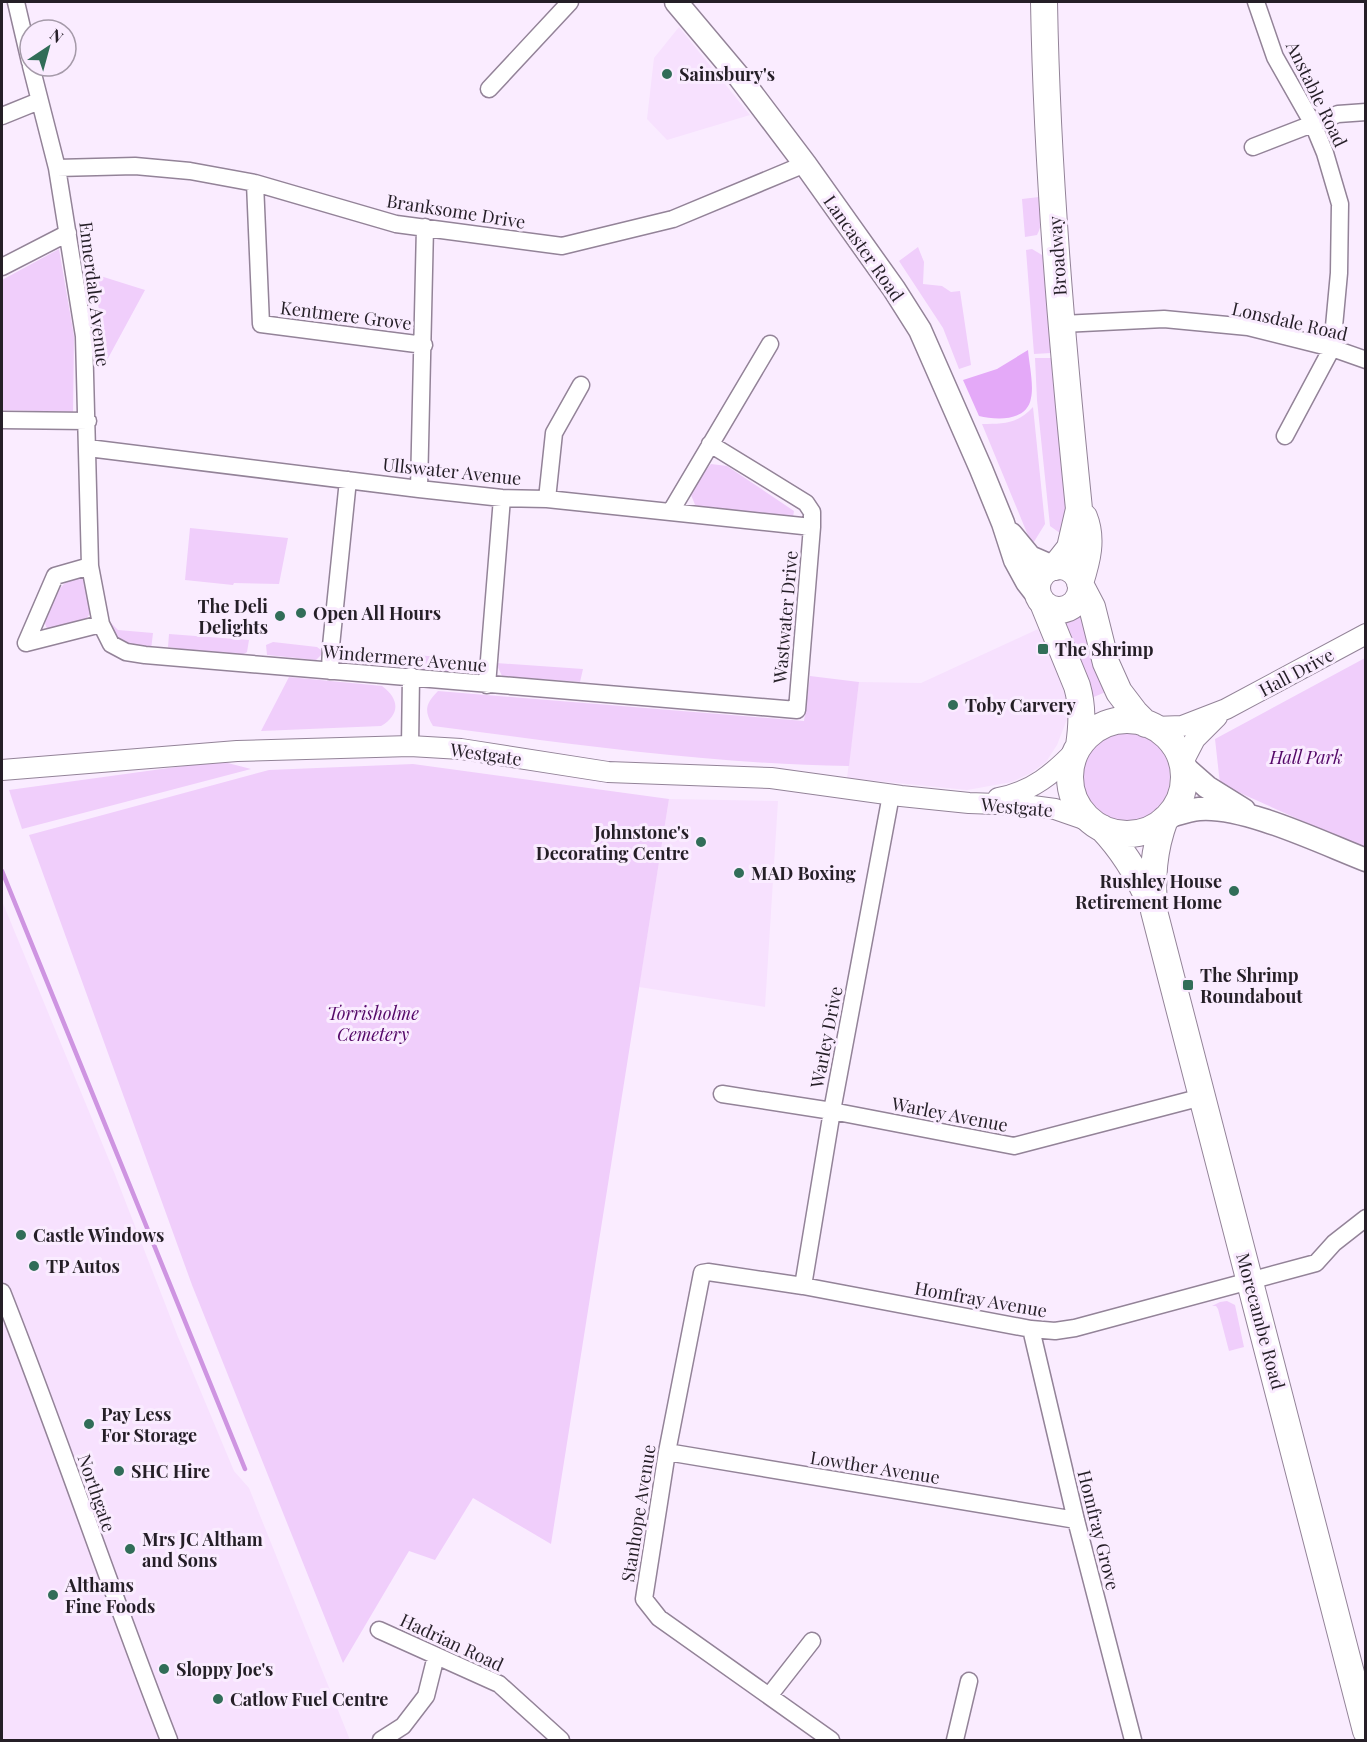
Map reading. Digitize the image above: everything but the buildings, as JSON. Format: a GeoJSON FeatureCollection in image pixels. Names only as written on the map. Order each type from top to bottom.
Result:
{"type":"FeatureCollection","features":[{"type":"Feature","properties":{"kind":"main road","name":"Lancaster Road"},"geometry":{"type":"LineString","coordinates":[[676,2],[697,24],[740,78],[805,165],[894,289],[920,330],[1003,523],[1018,569],[1042,601],[1077,686],[1081,700],[1082,729],[1078,748]]}},
{"type":"Feature","properties":{"kind":"main road","name":"Broadway"},"geometry":{"type":"LineString","coordinates":[[1044,2],[1045,56],[1062,324],[1079,509],[1070,548],[1054,567]]}},
{"type":"Feature","properties":{"kind":"main road","name":"Broadway"},"geometry":{"type":"LineString","coordinates":[[1079,509],[1086,519],[1088,543],[1088,556],[1081,584]]}},
{"type":"Feature","properties":{"kind":"main road","name":"Lancaster Road"},"geometry":{"type":"LineString","coordinates":[[1003,523],[1030,557],[1054,567]]}},
{"type":"Feature","properties":{"kind":"main road"},"geometry":{"type":"LineString","coordinates":[[1081,584],[1079,597],[1069,608],[1058,610],[1047,607],[1042,601],[1038,583],[1043,574],[1054,567],[1070,569],[1076,574],[1081,584],[1092,607],[1104,657],[1126,702],[1169,739],[1179,754],[1182,765],[1182,792],[1166,818]]}},
{"type":"Feature","properties":{"kind":"main road"},"geometry":{"type":"LineString","coordinates":[[1150,725],[1131,720],[1103,725],[1089,734],[1078,748],[1071,763],[1070,780],[1074,798],[1083,813],[1100,827],[1117,833],[1133,834],[1148,830],[1166,818],[1183,812],[1209,809],[1264,821],[1365,860]]}},
{"type":"Feature","properties":{"kind":"main road"},"geometry":{"type":"LineString","coordinates":[[1182,765],[1221,796],[1264,821]]}},
{"type":"Feature","properties":{"kind":"main road","name":"Morecambe Road"},"geometry":{"type":"LineString","coordinates":[[1154,911],[1153,863],[1156,846],[1166,818]]}},
{"type":"Feature","properties":{"kind":"main road","name":"Morecambe Road"},"geometry":{"type":"LineString","coordinates":[[1100,827],[1133,867],[1154,911],[1365,1731]]}},
{"type":"Feature","properties":{"kind":"street"},"geometry":{"type":"LineString","coordinates":[[16,2],[20,18]]}},
{"type":"Feature","properties":{"kind":"street"},"geometry":{"type":"LineString","coordinates":[[489,89],[570,2]]}},
{"type":"Feature","properties":{"kind":"street","name":"Anstable Road"},"geometry":{"type":"LineString","coordinates":[[1256,2],[1275,57],[1313,124],[1325,153],[1340,204],[1339,273],[1332,348]]}},
{"type":"Feature","properties":{"kind":"street","name":"Ennerdale Avenue"},"geometry":{"type":"LineString","coordinates":[[34,78],[57,168],[84,336],[90,566],[101,624]]}},
{"type":"Feature","properties":{"kind":"street"},"geometry":{"type":"LineString","coordinates":[[2,116],[39,101]]}},
{"type":"Feature","properties":{"kind":"street"},"geometry":{"type":"LineString","coordinates":[[1253,147],[1338,114],[1365,112]]}},
{"type":"Feature","properties":{"kind":"street","name":"Branksome Drive"},"geometry":{"type":"LineString","coordinates":[[57,168],[135,166],[190,171],[255,183],[396,224],[562,246],[673,219],[805,165]]}},
{"type":"Feature","properties":{"kind":"street","name":"Kentmere Grove"},"geometry":{"type":"LineString","coordinates":[[255,183],[261,324],[424,345]]}},
{"type":"Feature","properties":{"kind":"street"},"geometry":{"type":"LineString","coordinates":[[419,489],[425,227]]}},
{"type":"Feature","properties":{"kind":"street"},"geometry":{"type":"LineString","coordinates":[[2,267],[68,233]]}},
{"type":"Feature","properties":{"kind":"street","name":"Lonsdale Road"},"geometry":{"type":"LineString","coordinates":[[1062,324],[1164,319],[1248,327],[1332,348],[1365,360]]}},
{"type":"Feature","properties":{"kind":"street"},"geometry":{"type":"LineString","coordinates":[[670,511],[770,344]]}},
{"type":"Feature","properties":{"kind":"street"},"geometry":{"type":"LineString","coordinates":[[1285,436],[1332,348]]}},
{"type":"Feature","properties":{"kind":"street"},"geometry":{"type":"LineString","coordinates":[[547,499],[555,433],[580,385]]}},
{"type":"Feature","properties":{"kind":"street"},"geometry":{"type":"LineString","coordinates":[[2,420],[88,421]]}},
{"type":"Feature","properties":{"kind":"street"},"geometry":{"type":"LineString","coordinates":[[710,444],[806,503],[812,512],[813,527]]}},
{"type":"Feature","properties":{"kind":"street","name":"Ullswater Avenue"},"geometry":{"type":"LineString","coordinates":[[88,448],[419,489],[502,498],[547,499],[813,527]]}},
{"type":"Feature","properties":{"kind":"street"},"geometry":{"type":"LineString","coordinates":[[330,670],[348,480]]}},
{"type":"Feature","properties":{"kind":"street"},"geometry":{"type":"LineString","coordinates":[[487,685],[502,498]]}},
{"type":"Feature","properties":{"kind":"street","name":"Wastwater Drive"},"geometry":{"type":"LineString","coordinates":[[797,710],[813,527]]}},
{"type":"Feature","properties":{"kind":"street"},"geometry":{"type":"LineString","coordinates":[[90,566],[55,576],[26,643],[101,624]]}},
{"type":"Feature","properties":{"kind":"street","name":"Windermere Avenue"},"geometry":{"type":"LineString","coordinates":[[101,624],[111,644],[126,652],[136,654],[797,710]]}},
{"type":"Feature","properties":{"kind":"street","name":"Hall Drive"},"geometry":{"type":"LineString","coordinates":[[1150,725],[1182,726],[1226,709],[1365,634]]}},
{"type":"Feature","properties":{"kind":"street"},"geometry":{"type":"LineString","coordinates":[[411,676],[411,746]]}},
{"type":"Feature","properties":{"kind":"street","name":"Hall Drive"},"geometry":{"type":"LineString","coordinates":[[1182,765],[1195,739],[1226,709]]}},
{"type":"Feature","properties":{"kind":"street","name":"Westgate"},"geometry":{"type":"LineString","coordinates":[[2,770],[237,751],[411,746],[461,749],[608,772],[771,778],[891,795],[969,803],[1017,804],[1074,815],[1100,827]]}},
{"type":"Feature","properties":{"kind":"street","name":"Westgate"},"geometry":{"type":"LineString","coordinates":[[969,803],[1006,797],[1037,784],[1058,769],[1078,748]]}},
{"type":"Feature","properties":{"kind":"street","name":"Warley Drive"},"geometry":{"type":"LineString","coordinates":[[803,1286],[832,1111],[891,795]]}},
{"type":"Feature","properties":{"kind":"street","name":"Warley Avenue"},"geometry":{"type":"LineString","coordinates":[[722,1094],[832,1111],[1014,1146],[1202,1097]]}},
{"type":"Feature","properties":{"kind":"street","name":"Homfray Avenue"},"geometry":{"type":"LineString","coordinates":[[702,1273],[803,1286],[1031,1329],[1055,1331],[1075,1328],[1316,1263],[1334,1243],[1365,1218]]}},
{"type":"Feature","properties":{"kind":"street","name":"Stanhope Avenue"},"geometry":{"type":"LineString","coordinates":[[702,1273],[667,1452],[644,1599],[659,1618],[831,1740]]}},
{"type":"Feature","properties":{"kind":"street","name":"Northgate"},"geometry":{"type":"LineString","coordinates":[[2,1293],[46,1404],[87,1526],[169,1740]]}},
{"type":"Feature","properties":{"kind":"street","name":"Homfray Grove"},"geometry":{"type":"LineString","coordinates":[[1031,1329],[1076,1520],[1132,1740]]}},
{"type":"Feature","properties":{"kind":"street","name":"Lowther Avenue"},"geometry":{"type":"LineString","coordinates":[[667,1452],[1076,1520]]}},
{"type":"Feature","properties":{"kind":"street","name":"Hadrian Road"},"geometry":{"type":"LineString","coordinates":[[379,1630],[498,1684],[561,1740]]}},
{"type":"Feature","properties":{"kind":"street"},"geometry":{"type":"LineString","coordinates":[[769,1696],[812,1641]]}},
{"type":"Feature","properties":{"kind":"street"},"geometry":{"type":"LineString","coordinates":[[381,1740],[403,1726],[426,1696],[436,1656]]}},
{"type":"Feature","properties":{"kind":"street"},"geometry":{"type":"LineString","coordinates":[[955,1740],[969,1681]]}},
{"type":"Feature","properties":{"kind":"shaded area"},"geometry":{"type":"Polygon","coordinates":[[[679,27],[750,115],[667,140],[647,119],[654,58],[679,27]]]}},
{"type":"Feature","properties":{"kind":"shaded area"},"geometry":{"type":"Polygon","coordinates":[[[1028,350],[1032,387],[1031,398],[1024,412],[1010,418],[979,416],[963,380],[997,369],[1028,350]]]}},
{"type":"Feature","properties":{"kind":"shaded area"},"geometry":{"type":"Polygon","coordinates":[[[1038,629],[1054,663],[1069,714],[1057,745],[1046,762],[1031,773],[1012,782],[967,790],[847,778],[859,682],[921,683],[1038,629]]]}},
{"type":"Feature","properties":{"kind":"shaded area"},"geometry":{"type":"Polygon","coordinates":[[[669,799],[778,801],[765,1007],[639,987],[669,799]]]}},
{"type":"Feature","properties":{"kind":"shaded area"},"geometry":{"type":"Polygon","coordinates":[[[2,901],[114,1172],[178,1337],[234,1471],[249,1488],[350,1740],[2,1740],[2,901]]]}},
{"type":"Feature","properties":{"kind":"green space"},"geometry":{"type":"Polygon","coordinates":[[[1039,197],[1041,216],[1039,230],[1037,235],[1025,237],[1022,199],[1039,197]]]}},
{"type":"Feature","properties":{"kind":"green space"},"geometry":{"type":"Polygon","coordinates":[[[918,247],[924,262],[923,284],[942,286],[951,292],[960,291],[971,365],[959,369],[943,328],[899,261],[918,247]]]}},
{"type":"Feature","properties":{"kind":"green space"},"geometry":{"type":"Polygon","coordinates":[[[59,249],[74,336],[73,412],[2,410],[2,280],[59,249]]]}},
{"type":"Feature","properties":{"kind":"green space"},"geometry":{"type":"Polygon","coordinates":[[[1032,249],[1042,255],[1044,260],[1051,353],[1034,354],[1026,250],[1032,249]]]}},
{"type":"Feature","properties":{"kind":"green space"},"geometry":{"type":"Polygon","coordinates":[[[94,274],[145,290],[106,362],[94,274]]]}},
{"type":"Feature","properties":{"kind":"green space"},"geometry":{"type":"Polygon","coordinates":[[[1035,358],[1051,358],[1067,516],[1064,536],[1050,526],[1035,358]]]}},
{"type":"Feature","properties":{"kind":"green space"},"geometry":{"type":"Polygon","coordinates":[[[1033,407],[1045,524],[1032,545],[982,424],[1016,420],[1033,407]]]}},
{"type":"Feature","properties":{"kind":"green space"},"geometry":{"type":"Polygon","coordinates":[[[711,464],[727,466],[794,511],[793,517],[696,507],[691,495],[698,479],[711,464]]]}},
{"type":"Feature","properties":{"kind":"green space"},"geometry":{"type":"Polygon","coordinates":[[[190,528],[288,538],[279,584],[234,583],[233,585],[185,580],[190,528]]]}},
{"type":"Feature","properties":{"kind":"green space"},"geometry":{"type":"Polygon","coordinates":[[[73,579],[88,582],[91,612],[86,619],[51,631],[46,627],[44,618],[60,588],[73,579]]]}},
{"type":"Feature","properties":{"kind":"green space"},"geometry":{"type":"Polygon","coordinates":[[[1083,615],[1108,691],[1089,699],[1061,623],[1072,621],[1083,615]]]}},
{"type":"Feature","properties":{"kind":"green space"},"geometry":{"type":"Polygon","coordinates":[[[110,622],[118,630],[153,633],[151,650],[131,645],[120,639],[115,635],[110,622]]]}},
{"type":"Feature","properties":{"kind":"green space"},"geometry":{"type":"Polygon","coordinates":[[[169,634],[249,640],[247,652],[231,656],[168,647],[169,634]]]}},
{"type":"Feature","properties":{"kind":"green space"},"geometry":{"type":"Polygon","coordinates":[[[273,642],[317,647],[321,650],[321,655],[316,660],[267,655],[266,645],[273,642]]]}},
{"type":"Feature","properties":{"kind":"green space"},"geometry":{"type":"Polygon","coordinates":[[[342,649],[477,660],[475,672],[466,675],[350,664],[344,659],[342,649]]]}},
{"type":"Feature","properties":{"kind":"green space","name":"Hall Park"},"geometry":{"type":"Polygon","coordinates":[[[1365,658],[1365,849],[1220,784],[1215,739],[1365,658]]]}},
{"type":"Feature","properties":{"kind":"green space"},"geometry":{"type":"Polygon","coordinates":[[[496,663],[583,669],[580,682],[502,676],[496,663]]]}},
{"type":"Feature","properties":{"kind":"green space"},"geometry":{"type":"Polygon","coordinates":[[[810,676],[859,682],[849,766],[692,757],[537,740],[433,726],[427,712],[430,700],[438,691],[804,721],[810,676]]]}},
{"type":"Feature","properties":{"kind":"green space"},"geometry":{"type":"Polygon","coordinates":[[[289,677],[382,686],[395,701],[394,712],[392,717],[381,726],[261,731],[289,677]]]}},
{"type":"Feature","properties":{"kind":"green space"},"geometry":{"type":"Polygon","coordinates":[[[1125,732],[1142,736],[1157,745],[1166,760],[1170,777],[1166,794],[1157,809],[1142,818],[1125,822],[1108,818],[1093,809],[1084,794],[1080,777],[1084,760],[1093,745],[1108,736],[1125,732]]]}},
{"type":"Feature","properties":{"kind":"green space"},"geometry":{"type":"Polygon","coordinates":[[[220,761],[251,769],[22,829],[9,790],[220,761]]]}},
{"type":"Feature","properties":{"kind":"green space","name":"Torrisholme Cemetery"},"geometry":{"type":"Polygon","coordinates":[[[413,764],[669,799],[551,1544],[473,1498],[435,1560],[409,1551],[343,1663],[192,1285],[29,835],[269,770],[413,764]]]}},
{"type":"Feature","properties":{"kind":"green space"},"geometry":{"type":"Polygon","coordinates":[[[1227,1301],[1235,1305],[1244,1347],[1229,1351],[1218,1309],[1212,1306],[1227,1301]]]}},
{"type":"Feature","properties":{"kind":"waterway"},"geometry":{"type":"LineString","coordinates":[[2,871],[245,1469]]}},
{"type":"Feature","properties":{"kind":"place","name":"Sainsbury's"},"geometry":{"type":"Point","coordinates":[667,74]}},
{"type":"Feature","properties":{"kind":"place","name":"Open All Hours"},"geometry":{"type":"Point","coordinates":[301,613]}},
{"type":"Feature","properties":{"kind":"place","name":"The Deli Delights"},"geometry":{"type":"Point","coordinates":[280,616]}},
{"type":"Feature","properties":{"kind":"place","name":"The Shrimp"},"geometry":{"type":"Point","coordinates":[1043,649]}},
{"type":"Feature","properties":{"kind":"place","name":"Toby Carvery"},"geometry":{"type":"Point","coordinates":[953,705]}},
{"type":"Feature","properties":{"kind":"place","name":"Johnstone's Decorating Centre"},"geometry":{"type":"Point","coordinates":[701,842]}},
{"type":"Feature","properties":{"kind":"place","name":"MAD Boxing"},"geometry":{"type":"Point","coordinates":[739,873]}},
{"type":"Feature","properties":{"kind":"place","name":"Rushley House Retirement Home"},"geometry":{"type":"Point","coordinates":[1234,891]}},
{"type":"Feature","properties":{"kind":"place","name":"The Shrimp Roundabout"},"geometry":{"type":"Point","coordinates":[1188,985]}},
{"type":"Feature","properties":{"kind":"place","name":"Castle Windows"},"geometry":{"type":"Point","coordinates":[21,1235]}},
{"type":"Feature","properties":{"kind":"place","name":"TP Autos"},"geometry":{"type":"Point","coordinates":[34,1266]}},
{"type":"Feature","properties":{"kind":"place","name":"Pay Less For Storage"},"geometry":{"type":"Point","coordinates":[89,1424]}},
{"type":"Feature","properties":{"kind":"place","name":"SHC Hire"},"geometry":{"type":"Point","coordinates":[119,1471]}},
{"type":"Feature","properties":{"kind":"place","name":"Mrs JC Altham and Sons"},"geometry":{"type":"Point","coordinates":[130,1549]}},
{"type":"Feature","properties":{"kind":"place","name":"Althams Fine Foods"},"geometry":{"type":"Point","coordinates":[53,1595]}},
{"type":"Feature","properties":{"kind":"place","name":"Sloppy Joe's"},"geometry":{"type":"Point","coordinates":[164,1669]}},
{"type":"Feature","properties":{"kind":"place","name":"Catlow Fuel Centre"},"geometry":{"type":"Point","coordinates":[218,1699]}}]}
